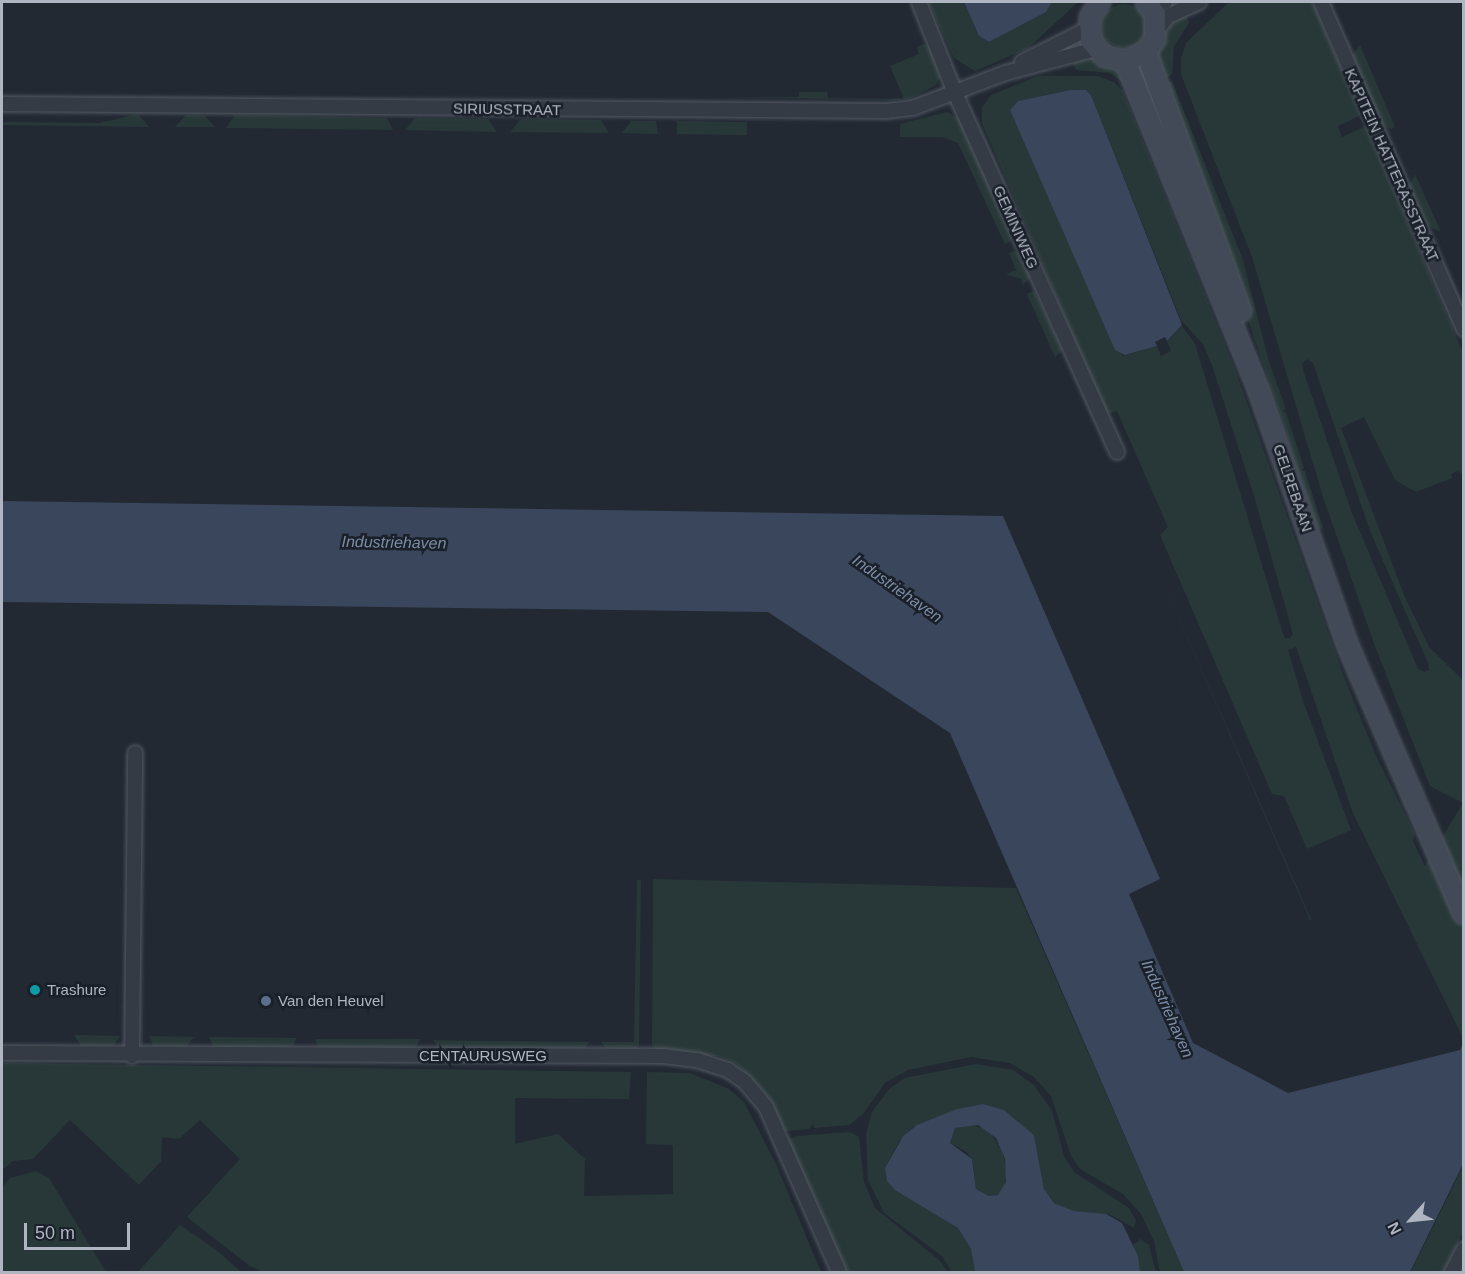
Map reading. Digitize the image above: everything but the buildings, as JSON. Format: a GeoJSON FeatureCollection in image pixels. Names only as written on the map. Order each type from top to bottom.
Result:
{"type":"FeatureCollection","features":[{"type":"Feature","properties":{"kind":"street","name":"GEMINIWEG"},"geometry":{"type":"LineString","coordinates":[[919,2],[955,93],[1117,452]]}},
{"type":"Feature","properties":{"kind":"street"},"geometry":{"type":"LineString","coordinates":[[1100,2],[1090,18],[1088,29],[1096,49],[1114,60],[1125,61],[1146,52],[1168,16],[1199,2]]}},
{"type":"Feature","properties":{"kind":"street"},"geometry":{"type":"LineString","coordinates":[[1147,2],[1165,2]]}},
{"type":"Feature","properties":{"kind":"street"},"geometry":{"type":"LineString","coordinates":[[1147,2],[1155,14],[1157,31]]}},
{"type":"Feature","properties":{"kind":"street","name":"KAPITEIN HATTERASSTRAAT"},"geometry":{"type":"LineString","coordinates":[[1321,2],[1464,329]]}},
{"type":"Feature","properties":{"kind":"street","name":"SIRIUSSTRAAT"},"geometry":{"type":"LineString","coordinates":[[2,104],[850,112],[913,108],[1005,73],[1088,29]]}},
{"type":"Feature","properties":{"kind":"street","name":"SIRIUSSTRAAT"},"geometry":{"type":"LineString","coordinates":[[1005,73],[1096,49]]}},
{"type":"Feature","properties":{"kind":"street","name":"GELREBAAN"},"geometry":{"type":"LineString","coordinates":[[1146,52],[1208,214],[1340,601],[1427,825],[1464,896]]}},
{"type":"Feature","properties":{"kind":"street","name":"GELREBAAN"},"geometry":{"type":"LineString","coordinates":[[1125,61],[1230,315],[1347,644],[1464,914]]}},
{"type":"Feature","properties":{"kind":"street"},"geometry":{"type":"LineString","coordinates":[[132,1056],[135,753]]}},
{"type":"Feature","properties":{"kind":"street","name":"CENTAURUSWEG"},"geometry":{"type":"LineString","coordinates":[[2,1053],[132,1056],[663,1056],[697,1060],[728,1070],[745,1082],[766,1107],[839,1272]]}},
{"type":"Feature","properties":{"kind":"street"},"geometry":{"type":"LineString","coordinates":[[1452,1272],[1464,1249]]}},
{"type":"Feature","properties":{"kind":"shaded area"},"geometry":{"type":"Polygon","coordinates":[[[928,2],[964,2],[979,36],[989,42],[1046,12],[1052,2],[1078,2],[1027,49],[975,71],[954,58],[928,2]]]}},
{"type":"Feature","properties":{"kind":"shaded area"},"geometry":{"type":"Polygon","coordinates":[[[1229,2],[1312,2],[1361,115],[1338,126],[1342,137],[1366,126],[1463,353],[1463,474],[1458,471],[1451,474],[1452,478],[1416,492],[1395,480],[1364,417],[1341,428],[1404,595],[1429,647],[1463,680],[1463,803],[1430,786],[1375,646],[1323,497],[1252,257],[1181,74],[1181,58],[1186,43],[1229,2]],[[1307,359],[1302,364],[1303,370],[1352,513],[1418,669],[1424,672],[1429,670],[1428,663],[1370,531],[1313,363],[1307,359]]]}},
{"type":"Feature","properties":{"kind":"shaded area"},"geometry":{"type":"Polygon","coordinates":[[[1124,4],[1139,11],[1146,26],[1139,41],[1124,48],[1109,41],[1102,26],[1109,11],[1124,4]]]}},
{"type":"Feature","properties":{"kind":"shaded area"},"geometry":{"type":"Polygon","coordinates":[[[1186,14],[1189,23],[1174,46],[1172,74],[1160,81],[1156,54],[1169,26],[1186,14]]]}},
{"type":"Feature","properties":{"kind":"shaded area"},"geometry":{"type":"Polygon","coordinates":[[[924,44],[931,47],[940,77],[936,85],[911,98],[904,99],[890,66],[919,54],[917,47],[924,44]]]}},
{"type":"Feature","properties":{"kind":"shaded area"},"geometry":{"type":"Polygon","coordinates":[[[1360,45],[1395,127],[1391,129],[1383,126],[1352,55],[1360,45]]]}},
{"type":"Feature","properties":{"kind":"shaded area"},"geometry":{"type":"Polygon","coordinates":[[[1093,58],[1120,71],[1124,83],[1110,73],[1076,70],[1071,60],[1093,58]]]}},
{"type":"Feature","properties":{"kind":"shaded area"},"geometry":{"type":"Polygon","coordinates":[[[1038,76],[1097,76],[1114,82],[1123,91],[1236,372],[1344,677],[1377,758],[1415,834],[1413,841],[1425,866],[1463,803],[1463,886],[1450,913],[1463,892],[1463,1038],[1353,813],[1296,647],[1288,650],[1303,701],[1351,830],[1307,849],[1284,796],[1272,794],[1160,535],[1168,527],[1117,411],[1107,414],[982,123],[982,108],[991,95],[1038,76]],[[1070,90],[1018,101],[1010,110],[1123,356],[1157,346],[1161,356],[1171,351],[1167,341],[1182,326],[1195,344],[1283,634],[1285,638],[1290,638],[1293,634],[1254,496],[1212,365],[1203,344],[1181,320],[1091,95],[1086,90],[1070,90]]]}},
{"type":"Feature","properties":{"kind":"shaded area"},"geometry":{"type":"Polygon","coordinates":[[[1172,81],[1243,260],[1269,362],[1286,409],[1282,411],[1286,412],[1304,468],[1301,470],[1305,471],[1323,528],[1319,529],[1222,243],[1162,86],[1172,81]]]}},
{"type":"Feature","properties":{"kind":"shaded area"},"geometry":{"type":"Polygon","coordinates":[[[799,92],[827,92],[828,98],[904,99],[729,97],[799,97],[799,92]]]}},
{"type":"Feature","properties":{"kind":"shaded area"},"geometry":{"type":"Polygon","coordinates":[[[947,112],[961,120],[1013,236],[1011,241],[1005,244],[958,143],[942,137],[900,137],[900,124],[947,112]]]}},
{"type":"Feature","properties":{"kind":"shaded area"},"geometry":{"type":"Polygon","coordinates":[[[138,114],[149,127],[2,125],[2,122],[99,123],[138,114]]]}},
{"type":"Feature","properties":{"kind":"shaded area"},"geometry":{"type":"Polygon","coordinates":[[[186,115],[204,115],[215,127],[175,127],[186,115]]]}},
{"type":"Feature","properties":{"kind":"shaded area"},"geometry":{"type":"Polygon","coordinates":[[[235,115],[387,118],[393,130],[226,128],[235,115]]]}},
{"type":"Feature","properties":{"kind":"shaded area"},"geometry":{"type":"Polygon","coordinates":[[[415,118],[488,119],[497,132],[405,130],[415,118]]]}},
{"type":"Feature","properties":{"kind":"shaded area"},"geometry":{"type":"Polygon","coordinates":[[[521,119],[601,120],[609,133],[510,132],[521,119]]]}},
{"type":"Feature","properties":{"kind":"shaded area"},"geometry":{"type":"Polygon","coordinates":[[[631,121],[656,121],[658,134],[622,133],[631,121]]]}},
{"type":"Feature","properties":{"kind":"shaded area"},"geometry":{"type":"Polygon","coordinates":[[[677,121],[747,122],[747,135],[677,134],[677,121]]]}},
{"type":"Feature","properties":{"kind":"shaded area"},"geometry":{"type":"Polygon","coordinates":[[[1415,174],[1439,231],[1426,225],[1409,187],[1415,174]]]}},
{"type":"Feature","properties":{"kind":"shaded area"},"geometry":{"type":"Polygon","coordinates":[[[1015,251],[1020,253],[1031,277],[1023,285],[1021,279],[1006,274],[1016,270],[1009,253],[1015,251]]]}},
{"type":"Feature","properties":{"kind":"shaded area"},"geometry":{"type":"Polygon","coordinates":[[[1034,291],[1063,350],[1055,357],[1027,294],[1034,291]]]}},
{"type":"Feature","properties":{"kind":"shaded area"},"geometry":{"type":"Polygon","coordinates":[[[1138,524],[1311,919],[1309,921],[1308,915],[1138,524]]]}},
{"type":"Feature","properties":{"kind":"shaded area"},"geometry":{"type":"Polygon","coordinates":[[[653,879],[1016,888],[1184,1272],[1160,1272],[1154,1241],[1141,1214],[1123,1194],[1080,1169],[1071,1156],[1051,1096],[1034,1077],[1010,1063],[971,1057],[908,1070],[885,1083],[863,1114],[849,1125],[814,1128],[813,1124],[809,1129],[785,1131],[762,1089],[737,1064],[719,1056],[660,1056],[652,1046],[653,879]]]}},
{"type":"Feature","properties":{"kind":"shaded area"},"geometry":{"type":"Polygon","coordinates":[[[637,880],[641,880],[639,1045],[632,1054],[610,1054],[601,1042],[634,1042],[637,880]]]}},
{"type":"Feature","properties":{"kind":"shaded area"},"geometry":{"type":"Polygon","coordinates":[[[74,1035],[120,1036],[111,1049],[82,1047],[74,1035]]]}},
{"type":"Feature","properties":{"kind":"shaded area"},"geometry":{"type":"Polygon","coordinates":[[[149,1036],[194,1037],[185,1048],[154,1048],[149,1036]]]}},
{"type":"Feature","properties":{"kind":"shaded area"},"geometry":{"type":"Polygon","coordinates":[[[209,1037],[297,1038],[291,1048],[214,1048],[209,1037]]]}},
{"type":"Feature","properties":{"kind":"shaded area"},"geometry":{"type":"Polygon","coordinates":[[[315,1039],[420,1039],[414,1051],[320,1050],[315,1039]]]}},
{"type":"Feature","properties":{"kind":"shaded area"},"geometry":{"type":"Polygon","coordinates":[[[433,1040],[589,1042],[581,1054],[440,1051],[433,1040]]]}},
{"type":"Feature","properties":{"kind":"shaded area"},"geometry":{"type":"Polygon","coordinates":[[[2,1063],[631,1072],[629,1099],[515,1098],[515,1144],[558,1134],[585,1159],[584,1196],[673,1194],[673,1145],[646,1144],[647,1072],[690,1073],[729,1089],[744,1102],[776,1164],[821,1272],[264,1272],[250,1266],[187,1217],[240,1159],[200,1120],[179,1139],[162,1137],[161,1161],[139,1185],[70,1120],[33,1159],[13,1161],[2,1170],[2,1063]]]}},
{"type":"Feature","properties":{"kind":"shaded area"},"geometry":{"type":"Polygon","coordinates":[[[976,1064],[1013,1070],[1034,1085],[1052,1111],[1064,1156],[1074,1172],[1129,1208],[1136,1221],[1134,1228],[1111,1215],[1074,1211],[1054,1203],[1044,1189],[1034,1135],[1004,1110],[983,1104],[957,1109],[912,1128],[899,1141],[885,1168],[887,1181],[958,1228],[971,1249],[975,1272],[952,1272],[942,1256],[884,1213],[868,1180],[866,1133],[872,1112],[889,1089],[905,1078],[976,1064]]]}},
{"type":"Feature","properties":{"kind":"shaded area"},"geometry":{"type":"Polygon","coordinates":[[[973,1125],[989,1130],[1003,1153],[1007,1176],[1004,1189],[998,1195],[989,1196],[976,1189],[973,1162],[967,1152],[950,1143],[955,1128],[973,1125]]]}},
{"type":"Feature","properties":{"kind":"shaded area"},"geometry":{"type":"Polygon","coordinates":[[[850,1132],[859,1137],[864,1182],[875,1208],[939,1260],[948,1272],[844,1272],[787,1140],[796,1136],[850,1132]]]}},
{"type":"Feature","properties":{"kind":"shaded area"},"geometry":{"type":"Polygon","coordinates":[[[1463,1166],[1463,1232],[1444,1272],[1411,1272],[1463,1166]]]}},
{"type":"Feature","properties":{"kind":"shaded area"},"geometry":{"type":"Polygon","coordinates":[[[36,1171],[49,1178],[106,1272],[2,1272],[2,1187],[10,1178],[36,1171]]]}},
{"type":"Feature","properties":{"kind":"shaded area"},"geometry":{"type":"Polygon","coordinates":[[[180,1225],[219,1252],[241,1272],[138,1272],[180,1225]]]}},
{"type":"Feature","properties":{"kind":"shaded area"},"geometry":{"type":"Polygon","coordinates":[[[1138,1238],[1149,1245],[1156,1272],[1140,1272],[1133,1244],[1139,1241],[1138,1238]]]}},
{"type":"Feature","properties":{"kind":"water"},"geometry":{"type":"Polygon","coordinates":[[[964,2],[1052,2],[1046,12],[989,42],[979,36],[964,2]]]}},
{"type":"Feature","properties":{"kind":"water"},"geometry":{"type":"Polygon","coordinates":[[[1070,90],[1086,90],[1091,95],[1182,325],[1167,341],[1165,337],[1155,342],[1157,346],[1125,355],[1115,350],[1010,110],[1018,101],[1070,90]]]}},
{"type":"Feature","properties":{"kind":"water","name":"Industriehaven"},"geometry":{"type":"Polygon","coordinates":[[[2,501],[1003,516],[1160,879],[1129,894],[1193,1043],[1288,1093],[1460,1050],[1463,1044],[1463,1164],[1410,1272],[1184,1272],[950,733],[768,612],[2,602],[2,501]]]}},
{"type":"Feature","properties":{"kind":"water"},"geometry":{"type":"Polygon","coordinates":[[[983,1104],[1004,1110],[1034,1135],[1044,1189],[1054,1203],[1074,1211],[1106,1214],[1122,1223],[1138,1256],[1140,1272],[975,1272],[971,1249],[958,1228],[895,1190],[887,1181],[885,1168],[903,1136],[917,1125],[957,1109],[983,1104]],[[978,1125],[955,1128],[950,1143],[972,1159],[976,1189],[989,1196],[998,1195],[1006,1182],[1005,1159],[996,1138],[978,1125]]]}},
{"type":"Feature","properties":{"kind":"place","name":"Trashure"},"geometry":{"type":"Point","coordinates":[35,990]}},
{"type":"Feature","properties":{"kind":"place","name":"Van den Heuvel"},"geometry":{"type":"Point","coordinates":[266,1001]}}]}
